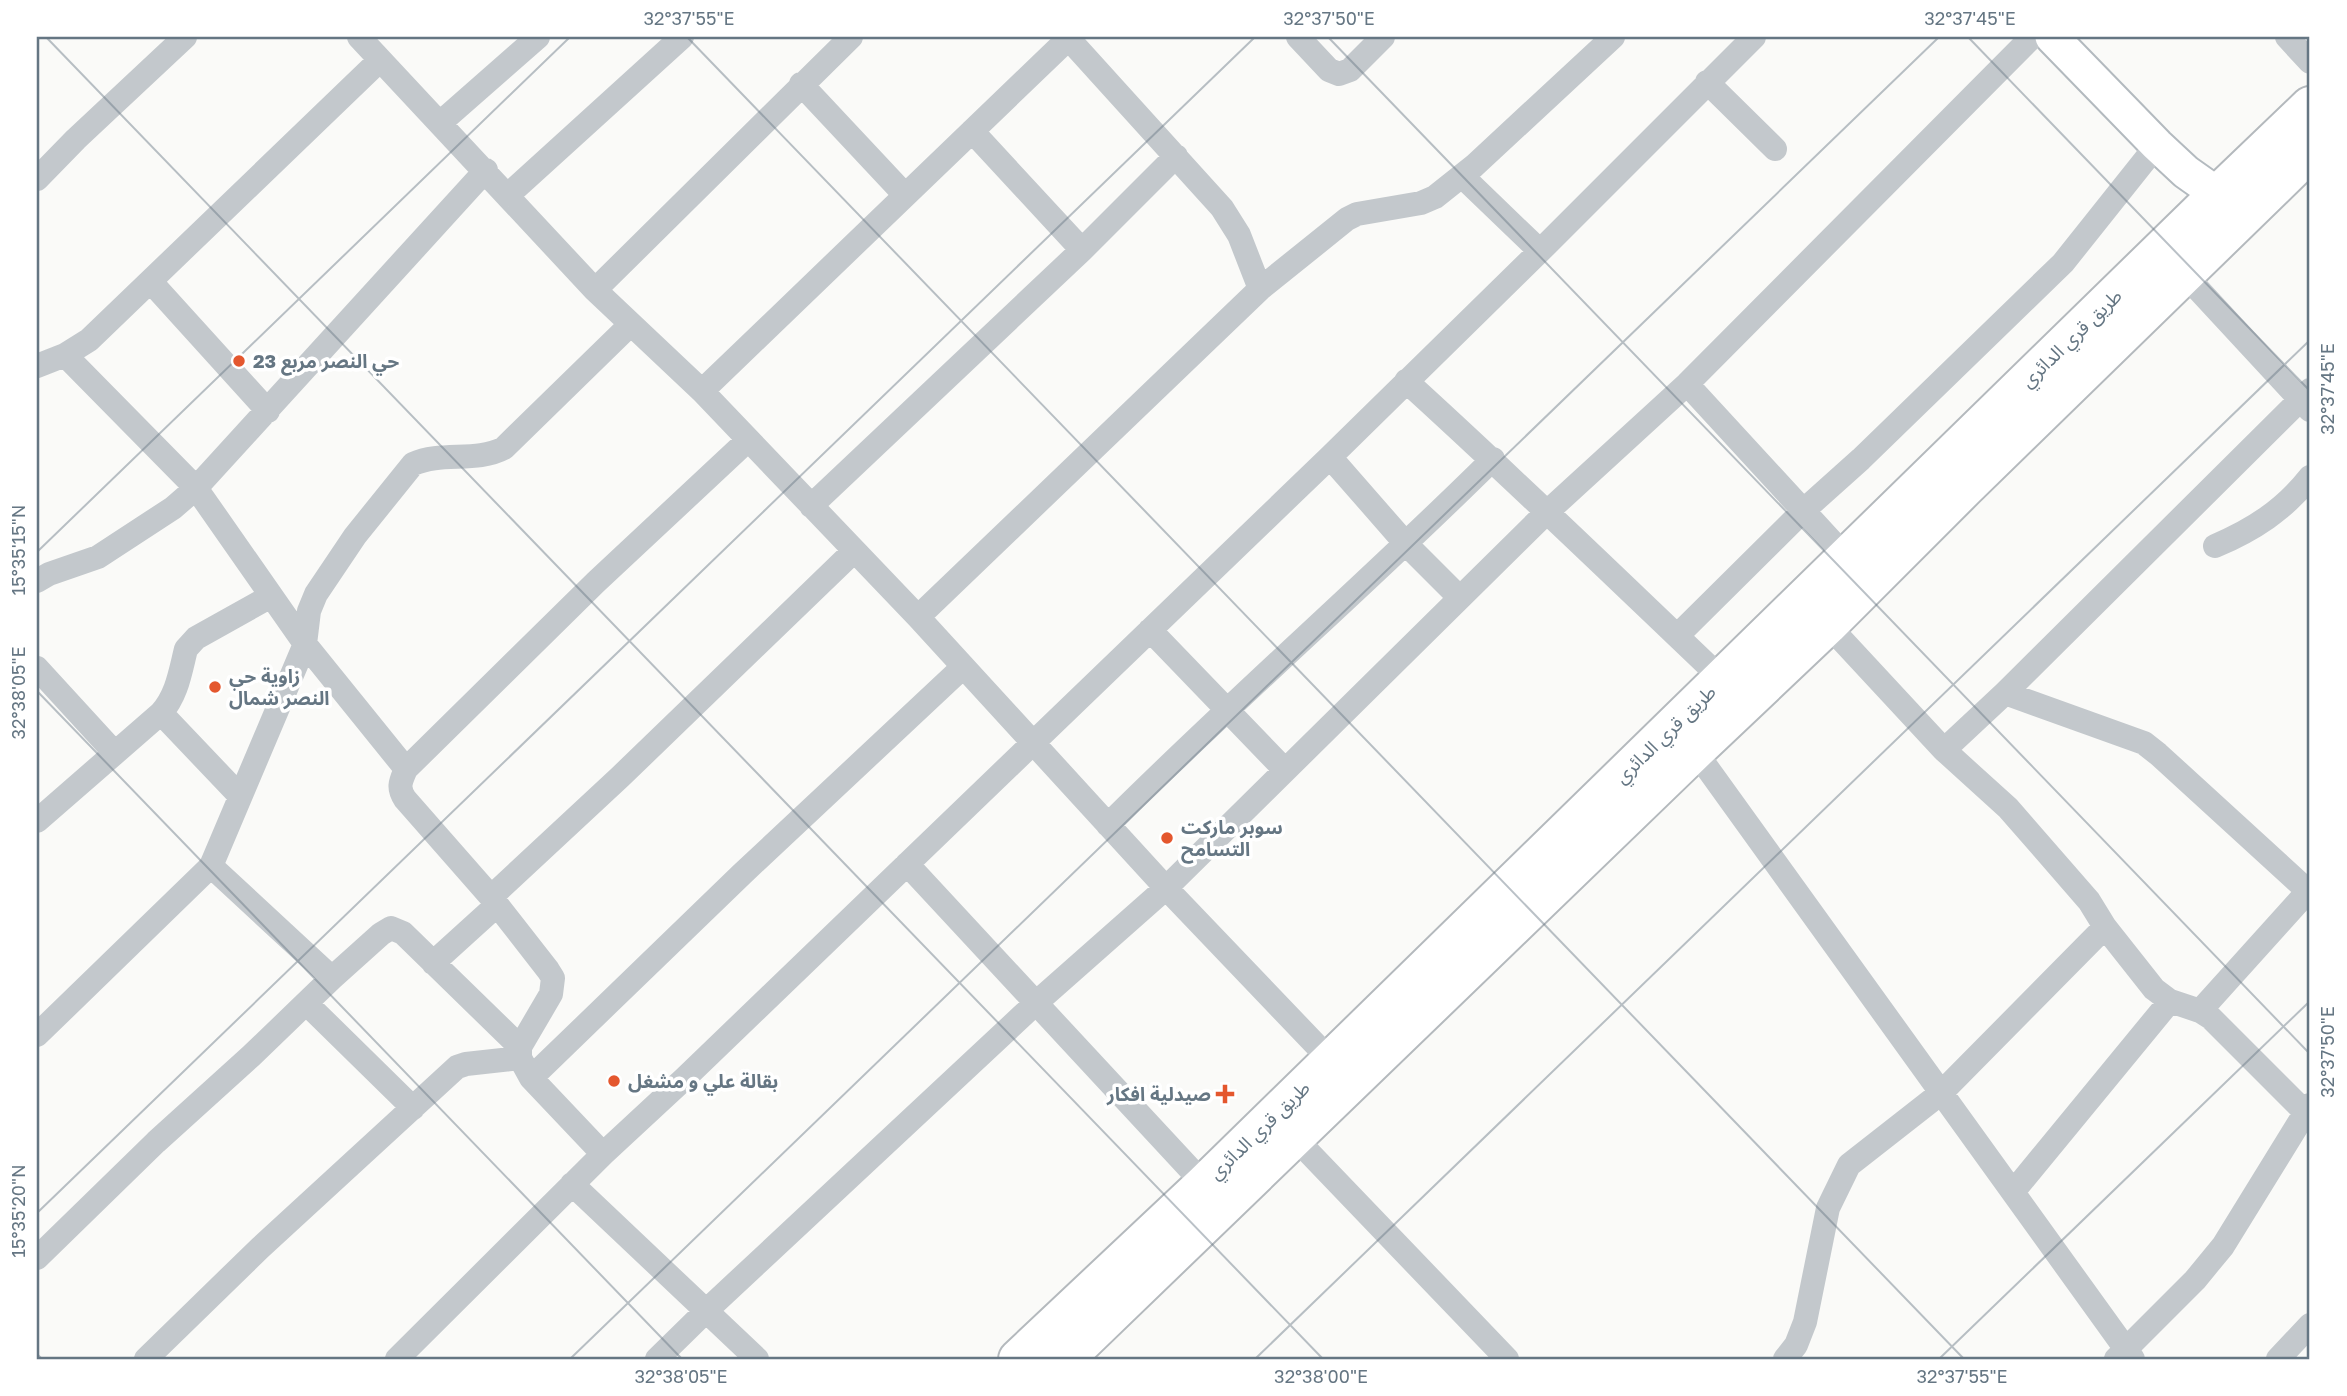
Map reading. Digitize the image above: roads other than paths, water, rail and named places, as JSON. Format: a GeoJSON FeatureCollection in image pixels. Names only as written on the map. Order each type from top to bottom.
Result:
{"type":"FeatureCollection","features":[{"type":"Feature","properties":{"kind":"highway","name":"طريق قري الدائري"},"geometry":{"type":"LineString","coordinates":[[1018,1359],[1204,1184],[1341,1071],[1695,751],[1828,625],[2185,275],[2231,205],[2310,106]]}},
{"type":"Feature","properties":{"kind":"highway","name":"طريق قري الدائري"},"geometry":{"type":"LineString","coordinates":[[1065,1359],[1295,1138],[1341,1071],[1722,679],[1847,558],[2231,205],[2310,152]]}},
{"type":"Feature","properties":{"kind":"main road"},"geometry":{"type":"LineString","coordinates":[[2052,37],[2157,145],[2186,172],[2231,205]]}},
{"type":"Feature","properties":{"kind":"street"},"geometry":{"type":"LineString","coordinates":[[37,179],[185,37]]}},
{"type":"Feature","properties":{"kind":"street"},"geometry":{"type":"LineString","coordinates":[[359,37],[595,289],[702,391],[918,617],[1166,888],[1341,1071]]}},
{"type":"Feature","properties":{"kind":"street"},"geometry":{"type":"LineString","coordinates":[[440,123],[538,37]]}},
{"type":"Feature","properties":{"kind":"street"},"geometry":{"type":"LineString","coordinates":[[508,195],[682,37]]}},
{"type":"Feature","properties":{"kind":"street"},"geometry":{"type":"LineString","coordinates":[[595,289],[851,37]]}},
{"type":"Feature","properties":{"kind":"street"},"geometry":{"type":"LineString","coordinates":[[1298,37],[1329,70],[1339,74],[1350,70],[1383,37]]}},
{"type":"Feature","properties":{"kind":"street"},"geometry":{"type":"LineString","coordinates":[[918,617],[1260,289],[1347,219],[1357,214],[1421,203],[1435,197],[1462,176],[1613,37]]}},
{"type":"Feature","properties":{"kind":"street"},"geometry":{"type":"LineString","coordinates":[[397,1359],[603,1154],[1330,457],[1754,37]]}},
{"type":"Feature","properties":{"kind":"street"},"geometry":{"type":"LineString","coordinates":[[657,1359],[1037,1002],[1166,888],[1459,597],[1687,384],[2032,37]]}},
{"type":"Feature","properties":{"kind":"street"},"geometry":{"type":"LineString","coordinates":[[2287,37],[2310,62]]}},
{"type":"Feature","properties":{"kind":"street"},"geometry":{"type":"LineString","coordinates":[[702,391],[1069,38],[1233,222],[1260,289]]}},
{"type":"Feature","properties":{"kind":"street"},"geometry":{"type":"LineString","coordinates":[[37,366],[65,355],[89,340],[380,60]]}},
{"type":"Feature","properties":{"kind":"street"},"geometry":{"type":"LineString","coordinates":[[1707,82],[1775,149]]}},
{"type":"Feature","properties":{"kind":"street"},"geometry":{"type":"LineString","coordinates":[[801,84],[905,195]]}},
{"type":"Feature","properties":{"kind":"street"},"geometry":{"type":"LineString","coordinates":[[972,131],[1082,250]]}},
{"type":"Feature","properties":{"kind":"street"},"geometry":{"type":"LineString","coordinates":[[1677,636],[1803,511],[1861,459],[2063,263],[2157,145]]}},
{"type":"Feature","properties":{"kind":"street"},"geometry":{"type":"LineString","coordinates":[[811,506],[1082,250],[1176,156]]}},
{"type":"Feature","properties":{"kind":"street"},"geometry":{"type":"LineString","coordinates":[[37,581],[98,557],[173,508],[196,488],[486,170]]}},
{"type":"Feature","properties":{"kind":"street"},"geometry":{"type":"LineString","coordinates":[[1462,176],[1540,251]]}},
{"type":"Feature","properties":{"kind":"street"},"geometry":{"type":"LineString","coordinates":[[1944,750],[2307,400],[2185,275]]}},
{"type":"Feature","properties":{"kind":"street"},"geometry":{"type":"LineString","coordinates":[[151,282],[268,411]]}},
{"type":"Feature","properties":{"kind":"street"},"geometry":{"type":"LineString","coordinates":[[37,1035],[211,866],[305,644],[309,611],[316,594],[355,536],[413,464],[425,458],[492,454],[504,448],[631,324]]}},
{"type":"Feature","properties":{"kind":"street"},"geometry":{"type":"LineString","coordinates":[[65,355],[196,488],[305,644],[406,769]]}},
{"type":"Feature","properties":{"kind":"street"},"geometry":{"type":"LineString","coordinates":[[1406,381],[1493,459],[1546,513],[1722,679]]}},
{"type":"Feature","properties":{"kind":"street"},"geometry":{"type":"LineString","coordinates":[[1687,384],[1847,558]]}},
{"type":"Feature","properties":{"kind":"street"},"geometry":{"type":"LineString","coordinates":[[524,1061],[551,994],[553,978],[494,901],[400,792],[400,784],[406,769],[518,657],[748,440]]}},
{"type":"Feature","properties":{"kind":"street"},"geometry":{"type":"LineString","coordinates":[[1330,457],[1407,545],[1459,597]]}},
{"type":"Feature","properties":{"kind":"street"},"geometry":{"type":"LineString","coordinates":[[1108,825],[1165,768],[1407,545],[1493,459]]}},
{"type":"Feature","properties":{"kind":"street"},"geometry":{"type":"LineString","coordinates":[[2215,546],[2245,533],[2273,515],[2298,493],[2310,477]]}},
{"type":"Feature","properties":{"kind":"street"},"geometry":{"type":"LineString","coordinates":[[433,963],[620,777],[854,551]]}},
{"type":"Feature","properties":{"kind":"street"},"geometry":{"type":"LineString","coordinates":[[37,821],[170,703],[186,649],[196,638],[271,596]]}},
{"type":"Feature","properties":{"kind":"street"},"geometry":{"type":"LineString","coordinates":[[1695,751],[2012,1192],[2125,1356],[2223,1246],[2309,1111],[2211,1018],[2170,1001],[2154,989],[2105,928],[2089,901],[2008,808],[1944,750],[1828,625]]}},
{"type":"Feature","properties":{"kind":"street"},"geometry":{"type":"LineString","coordinates":[[1150,630],[1285,770]]}},
{"type":"Feature","properties":{"kind":"street"},"geometry":{"type":"LineString","coordinates":[[146,1359],[260,1248],[461,1065],[524,1061],[743,874],[963,667]]}},
{"type":"Feature","properties":{"kind":"street"},"geometry":{"type":"LineString","coordinates":[[37,668],[114,752]]}},
{"type":"Feature","properties":{"kind":"street"},"geometry":{"type":"LineString","coordinates":[[2005,693],[2144,743],[2309,890],[2200,1012]]}},
{"type":"Feature","properties":{"kind":"street"},"geometry":{"type":"LineString","coordinates":[[161,713],[239,795]]}},
{"type":"Feature","properties":{"kind":"street"},"geometry":{"type":"LineString","coordinates":[[907,864],[1204,1184]]}},
{"type":"Feature","properties":{"kind":"street"},"geometry":{"type":"LineString","coordinates":[[211,866],[332,978]]}},
{"type":"Feature","properties":{"kind":"street"},"geometry":{"type":"LineString","coordinates":[[1785,1359],[1796,1345],[1805,1322],[1828,1208],[1849,1165],[1941,1093],[2105,928]]}},
{"type":"Feature","properties":{"kind":"street"},"geometry":{"type":"LineString","coordinates":[[37,1258],[156,1142],[332,978],[381,934],[391,929],[403,933],[433,963],[524,1061],[603,1154]]}},
{"type":"Feature","properties":{"kind":"street"},"geometry":{"type":"LineString","coordinates":[[2012,1192],[2170,1001]]}},
{"type":"Feature","properties":{"kind":"street"},"geometry":{"type":"LineString","coordinates":[[306,1003],[413,1108]]}},
{"type":"Feature","properties":{"kind":"street"},"geometry":{"type":"LineString","coordinates":[[1295,1138],[1507,1359]]}},
{"type":"Feature","properties":{"kind":"street"},"geometry":{"type":"LineString","coordinates":[[572,1184],[757,1359]]}},
{"type":"Feature","properties":{"kind":"street"},"geometry":{"type":"LineString","coordinates":[[2278,1359],[2310,1325]]}},
{"type":"Feature","properties":{"kind":"place","name":"حي النصر مربع 23"},"geometry":{"type":"Point","coordinates":[239,361]}},
{"type":"Feature","properties":{"kind":"place","name":"زاوية حي النصر شمال"},"geometry":{"type":"Point","coordinates":[215,687]}},
{"type":"Feature","properties":{"kind":"place","name":"سوبر ماركت التسامح"},"geometry":{"type":"Point","coordinates":[1167,838]}},
{"type":"Feature","properties":{"kind":"place","name":"بقالة علي و مشغل"},"geometry":{"type":"Point","coordinates":[614,1081]}},
{"type":"Feature","properties":{"kind":"place","name":"صيدلية افكار"},"geometry":{"type":"Point","coordinates":[1225,1094]}}]}
